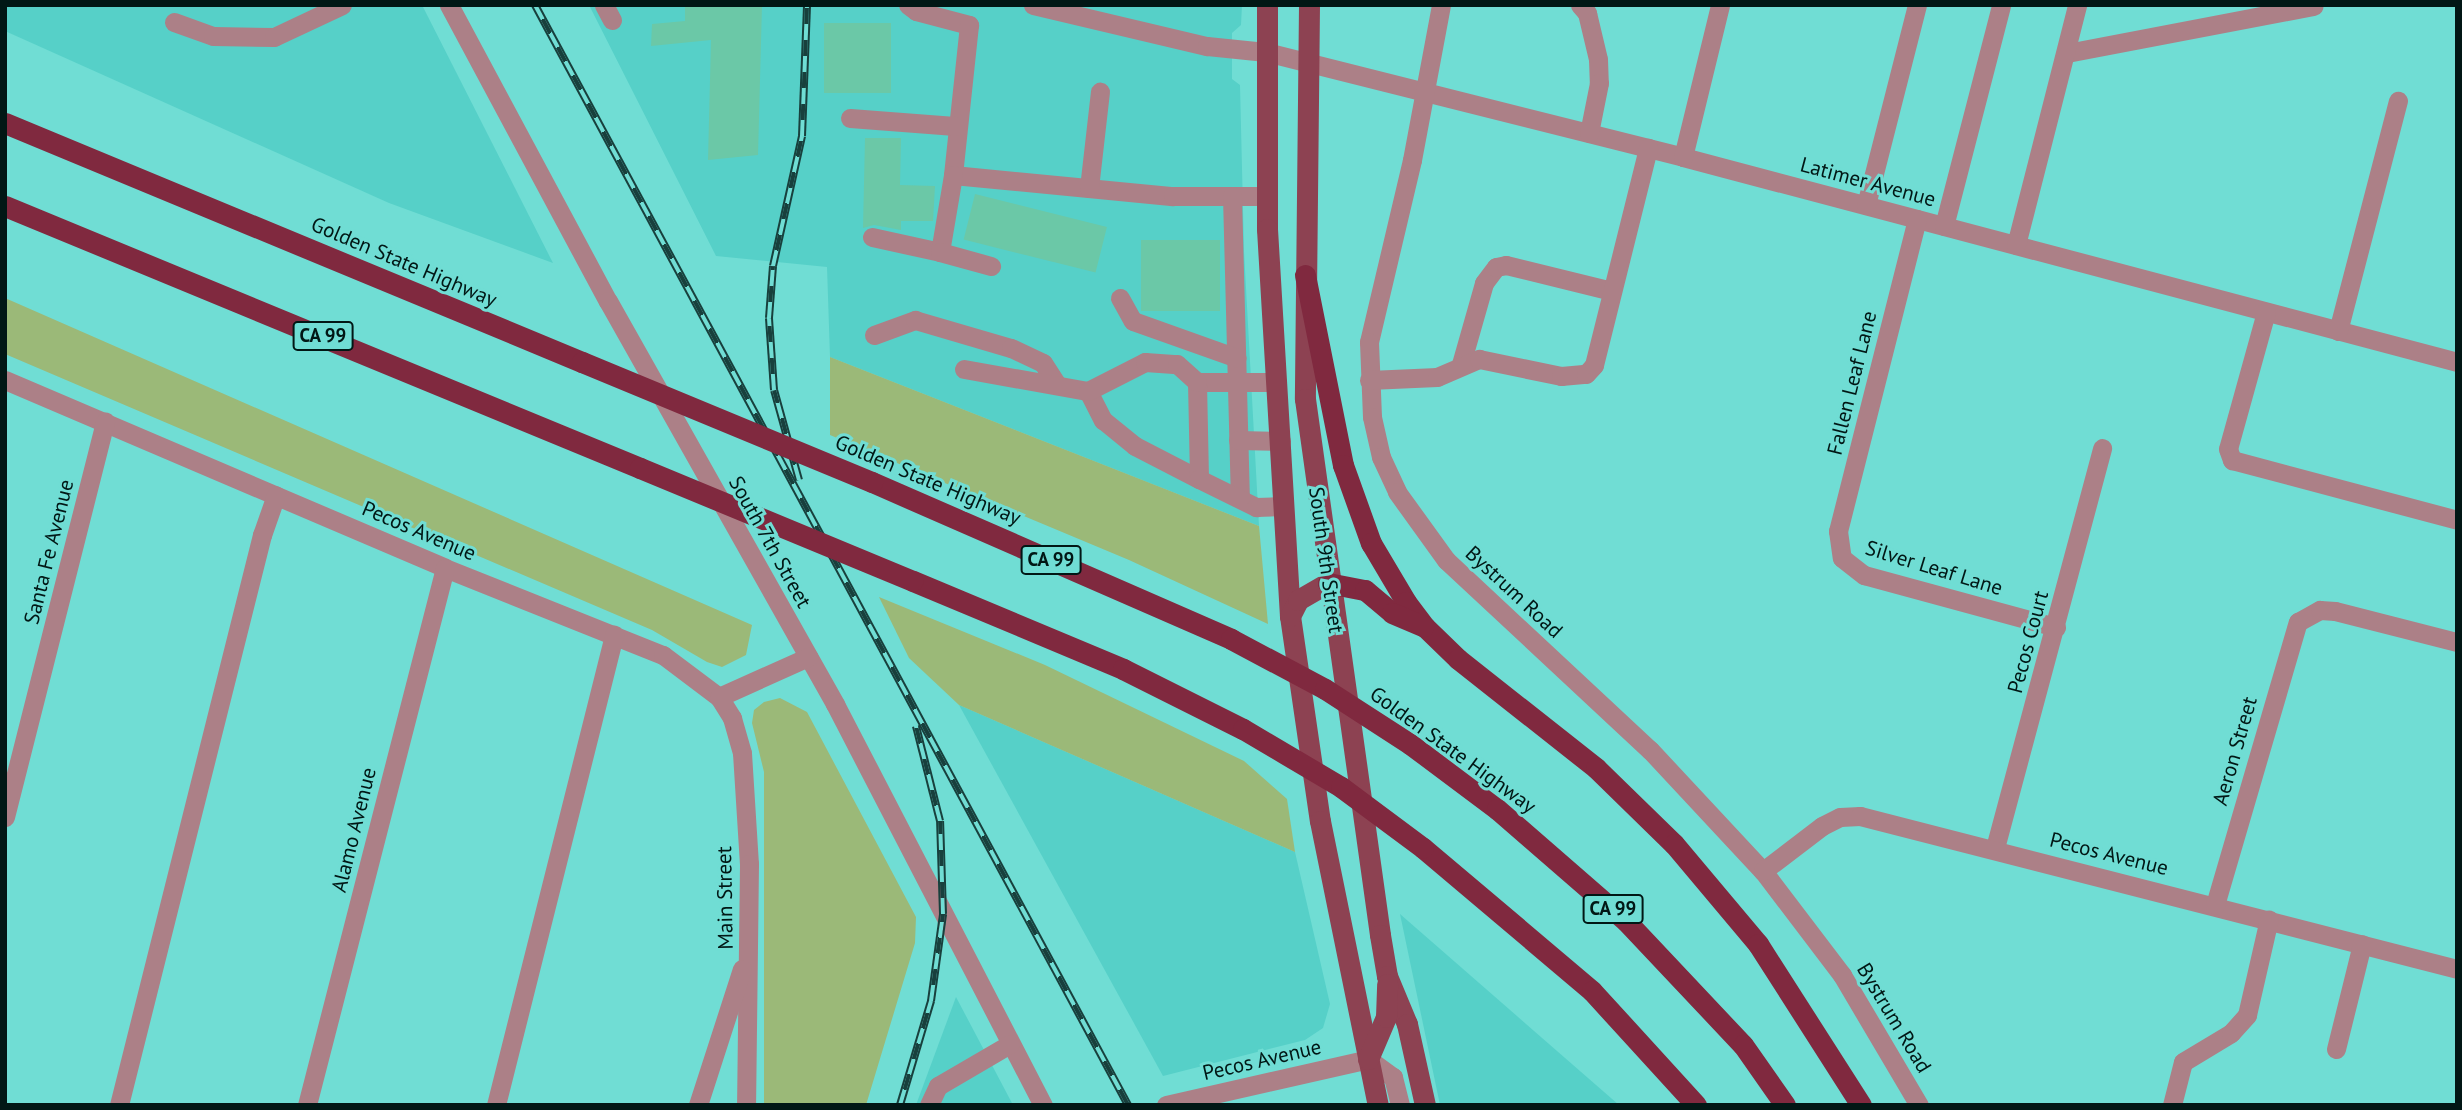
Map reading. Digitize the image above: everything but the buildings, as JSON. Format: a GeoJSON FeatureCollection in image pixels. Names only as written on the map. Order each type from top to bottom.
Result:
{"type":"FeatureCollection","features":[{"type":"Feature","properties":{"kind":"highway","name":"Golden State Highway"},"geometry":{"type":"LineString","coordinates":[[5,123],[872,482],[1231,639],[1325,690],[1410,744],[1563,863],[1626,921],[1743,1045],[1785,1105]]}},
{"type":"Feature","properties":{"kind":"highway","name":"CA 99"},"geometry":{"type":"LineString","coordinates":[[5,206],[1123,669],[1243,729],[1341,787],[1423,848],[1591,990],[1696,1105]]}},
{"type":"Feature","properties":{"kind":"highway"},"geometry":{"type":"LineString","coordinates":[[1305,275],[1338,444],[1355,505],[1377,554],[1425,627]]}},
{"type":"Feature","properties":{"kind":"highway"},"geometry":{"type":"LineString","coordinates":[[1328,583],[1365,590],[1392,612],[1425,627],[1596,768],[1674,844],[1758,944],[1861,1105]]}},
{"type":"Feature","properties":{"kind":"main road","name":"South 9th Street"},"geometry":{"type":"LineString","coordinates":[[1267,5],[1267,196],[1290,616],[1318,808],[1378,1105]]}},
{"type":"Feature","properties":{"kind":"main road","name":"South 9th Street"},"geometry":{"type":"LineString","coordinates":[[1309,5],[1305,399],[1328,583],[1387,976],[1407,1024],[1425,1105]]}},
{"type":"Feature","properties":{"kind":"main road"},"geometry":{"type":"LineString","coordinates":[[1290,616],[1298,600],[1328,583]]}},
{"type":"Feature","properties":{"kind":"main road"},"geometry":{"type":"LineString","coordinates":[[1368,1059],[1385,1017],[1387,976]]}},
{"type":"Feature","properties":{"kind":"street"},"geometry":{"type":"LineString","coordinates":[[174,22],[213,36],[274,37],[342,5]]}},
{"type":"Feature","properties":{"kind":"street","name":"South 7th Street"},"geometry":{"type":"LineString","coordinates":[[449,5],[608,301],[808,657],[1043,1105]]}},
{"type":"Feature","properties":{"kind":"street"},"geometry":{"type":"LineString","coordinates":[[908,5],[916,11],[969,25],[955,126],[953,175],[940,252]]}},
{"type":"Feature","properties":{"kind":"street","name":"Latimer Avenue"},"geometry":{"type":"LineString","coordinates":[[1032,5],[1207,46],[1266,52],[1683,157],[2457,362]]}},
{"type":"Feature","properties":{"kind":"street","name":"Bystrum Road"},"geometry":{"type":"LineString","coordinates":[[1441,5],[1412,160],[1377,298],[1369,380],[1381,457],[1397,492],[1431,541],[1650,750],[1763,872],[1849,985],[1919,1105]]}},
{"type":"Feature","properties":{"kind":"street"},"geometry":{"type":"LineString","coordinates":[[1683,157],[1720,5]]}},
{"type":"Feature","properties":{"kind":"street"},"geometry":{"type":"LineString","coordinates":[[1866,205],[1917,5]]}},
{"type":"Feature","properties":{"kind":"street"},"geometry":{"type":"LineString","coordinates":[[1944,226],[2001,5]]}},
{"type":"Feature","properties":{"kind":"street"},"geometry":{"type":"LineString","coordinates":[[2015,245],[2067,53],[2077,5]]}},
{"type":"Feature","properties":{"kind":"street"},"geometry":{"type":"LineString","coordinates":[[2067,53],[2314,6]]}},
{"type":"Feature","properties":{"kind":"street"},"geometry":{"type":"LineString","coordinates":[[1583,9],[1598,59],[1598,90],[1589,133]]}},
{"type":"Feature","properties":{"kind":"street"},"geometry":{"type":"LineString","coordinates":[[1089,188],[1100,92]]}},
{"type":"Feature","properties":{"kind":"street"},"geometry":{"type":"LineString","coordinates":[[2338,331],[2398,101]]}},
{"type":"Feature","properties":{"kind":"street"},"geometry":{"type":"LineString","coordinates":[[850,118],[955,126]]}},
{"type":"Feature","properties":{"kind":"street"},"geometry":{"type":"LineString","coordinates":[[1369,380],[1414,381],[1479,359],[1561,376],[1586,374],[1594,365],[1648,148]]}},
{"type":"Feature","properties":{"kind":"street"},"geometry":{"type":"LineString","coordinates":[[953,175],[1089,188],[1267,196]]}},
{"type":"Feature","properties":{"kind":"street"},"geometry":{"type":"LineString","coordinates":[[1232,196],[1241,498]]}},
{"type":"Feature","properties":{"kind":"street","name":"Fallen Leaf Lane"},"geometry":{"type":"LineString","coordinates":[[1842,558],[1838,531],[1916,219]]}},
{"type":"Feature","properties":{"kind":"street"},"geometry":{"type":"LineString","coordinates":[[872,237],[991,266]]}},
{"type":"Feature","properties":{"kind":"street"},"geometry":{"type":"LineString","coordinates":[[1461,364],[1484,284],[1496,267],[1506,265],[1612,291]]}},
{"type":"Feature","properties":{"kind":"street"},"geometry":{"type":"LineString","coordinates":[[1120,298],[1133,321],[1237,358]]}},
{"type":"Feature","properties":{"kind":"street"},"geometry":{"type":"LineString","coordinates":[[2266,312],[2228,449],[2232,460],[2457,520]]}},
{"type":"Feature","properties":{"kind":"street"},"geometry":{"type":"LineString","coordinates":[[874,335],[915,320],[1011,348],[1043,363],[1056,383]]}},
{"type":"Feature","properties":{"kind":"street"},"geometry":{"type":"LineString","coordinates":[[964,369],[1056,383],[1088,391],[1145,362],[1177,364],[1197,382],[1277,382]]}},
{"type":"Feature","properties":{"kind":"street","name":"Pecos Avenue"},"geometry":{"type":"LineString","coordinates":[[5,380],[445,568],[663,655],[719,697]]}},
{"type":"Feature","properties":{"kind":"street"},"geometry":{"type":"LineString","coordinates":[[1197,382],[1199,479]]}},
{"type":"Feature","properties":{"kind":"street"},"geometry":{"type":"LineString","coordinates":[[1088,391],[1103,420],[1135,446],[1256,507],[1284,506]]}},
{"type":"Feature","properties":{"kind":"street","name":"Santa Fe Avenue"},"geometry":{"type":"LineString","coordinates":[[5,817],[105,421]]}},
{"type":"Feature","properties":{"kind":"street"},"geometry":{"type":"LineString","coordinates":[[1238,440],[1281,440]]}},
{"type":"Feature","properties":{"kind":"street","name":"Pecos Court"},"geometry":{"type":"LineString","coordinates":[[1995,848],[2102,448]]}},
{"type":"Feature","properties":{"kind":"street"},"geometry":{"type":"LineString","coordinates":[[119,1105],[262,535],[276,495]]}},
{"type":"Feature","properties":{"kind":"street","name":"Silver Leaf Lane"},"geometry":{"type":"LineString","coordinates":[[1842,558],[1864,575],[2056,627]]}},
{"type":"Feature","properties":{"kind":"street","name":"Alamo Avenue"},"geometry":{"type":"LineString","coordinates":[[307,1105],[445,568]]}},
{"type":"Feature","properties":{"kind":"street","name":"Aeron Street"},"geometry":{"type":"LineString","coordinates":[[2215,905],[2290,637],[2308,614],[2334,611],[2457,642]]}},
{"type":"Feature","properties":{"kind":"street"},"geometry":{"type":"LineString","coordinates":[[496,1105],[614,635]]}},
{"type":"Feature","properties":{"kind":"street"},"geometry":{"type":"LineString","coordinates":[[719,697],[808,657]]}},
{"type":"Feature","properties":{"kind":"street","name":"Main Street"},"geometry":{"type":"LineString","coordinates":[[719,697],[732,718],[742,752],[749,948],[746,1105]]}},
{"type":"Feature","properties":{"kind":"street","name":"Pecos Avenue"},"geometry":{"type":"LineString","coordinates":[[1763,872],[1840,817],[1860,816],[1995,848],[2457,969]]}},
{"type":"Feature","properties":{"kind":"street"},"geometry":{"type":"LineString","coordinates":[[2172,1105],[2183,1062],[2231,1033],[2246,1015],[2269,919]]}},
{"type":"Feature","properties":{"kind":"street"},"geometry":{"type":"LineString","coordinates":[[2336,1049],[2362,944]]}},
{"type":"Feature","properties":{"kind":"street"},"geometry":{"type":"LineString","coordinates":[[698,1105],[749,948]]}},
{"type":"Feature","properties":{"kind":"street"},"geometry":{"type":"LineString","coordinates":[[929,1105],[937,1086],[1010,1044]]}},
{"type":"Feature","properties":{"kind":"street"},"geometry":{"type":"LineString","coordinates":[[1368,1059],[1393,1077],[1400,1105]]}},
{"type":"Feature","properties":{"kind":"street","name":"Pecos Avenue"},"geometry":{"type":"LineString","coordinates":[[1166,1105],[1368,1059]]}},
{"type":"Feature","properties":{"kind":"shaded area"},"geometry":{"type":"Polygon","coordinates":[[[5,5],[422,5],[553,263],[389,203],[5,31],[5,5]]]}},
{"type":"Feature","properties":{"kind":"shaded area"},"geometry":{"type":"Polygon","coordinates":[[[589,5],[1242,5],[1241,25],[1232,33],[1232,79],[1240,85],[1244,251],[1259,526],[830,357],[827,267],[716,256],[589,5]]]}},
{"type":"Feature","properties":{"kind":"shaded area"},"geometry":{"type":"Polygon","coordinates":[[[959,705],[1295,852],[1330,1004],[1323,1028],[1305,1040],[1163,1076],[959,705]]]}},
{"type":"Feature","properties":{"kind":"shaded area"},"geometry":{"type":"Polygon","coordinates":[[[1400,914],[1619,1105],[1440,1105],[1400,914]]]}},
{"type":"Feature","properties":{"kind":"shaded area"},"geometry":{"type":"Polygon","coordinates":[[[956,997],[1013,1105],[916,1105],[956,997]]]}},
{"type":"Feature","properties":{"kind":"green space"},"geometry":{"type":"Polygon","coordinates":[[[5,298],[752,625],[746,655],[722,667],[707,662],[652,630],[5,354],[5,298]]]}},
{"type":"Feature","properties":{"kind":"green space"},"geometry":{"type":"Polygon","coordinates":[[[830,357],[1259,526],[1268,624],[1129,560],[830,435],[830,357]]]}},
{"type":"Feature","properties":{"kind":"green space"},"geometry":{"type":"Polygon","coordinates":[[[879,597],[1045,665],[1244,761],[1287,799],[1295,852],[959,705],[909,658],[879,597]]]}},
{"type":"Feature","properties":{"kind":"green space"},"geometry":{"type":"Polygon","coordinates":[[[780,698],[807,712],[916,917],[915,943],[866,1105],[764,1105],[764,772],[752,723],[754,710],[764,702],[780,698]]]}},
{"type":"Feature","properties":{"kind":"railway"},"geometry":{"type":"LineString","coordinates":[[535,5],[1128,1105]]}},
{"type":"Feature","properties":{"kind":"railway"},"geometry":{"type":"LineString","coordinates":[[799,480],[774,390],[769,318],[773,266],[802,136],[807,5]]}},
{"type":"Feature","properties":{"kind":"railway"},"geometry":{"type":"LineString","coordinates":[[900,1105],[931,1001],[943,914],[940,821],[916,726]]}}]}
